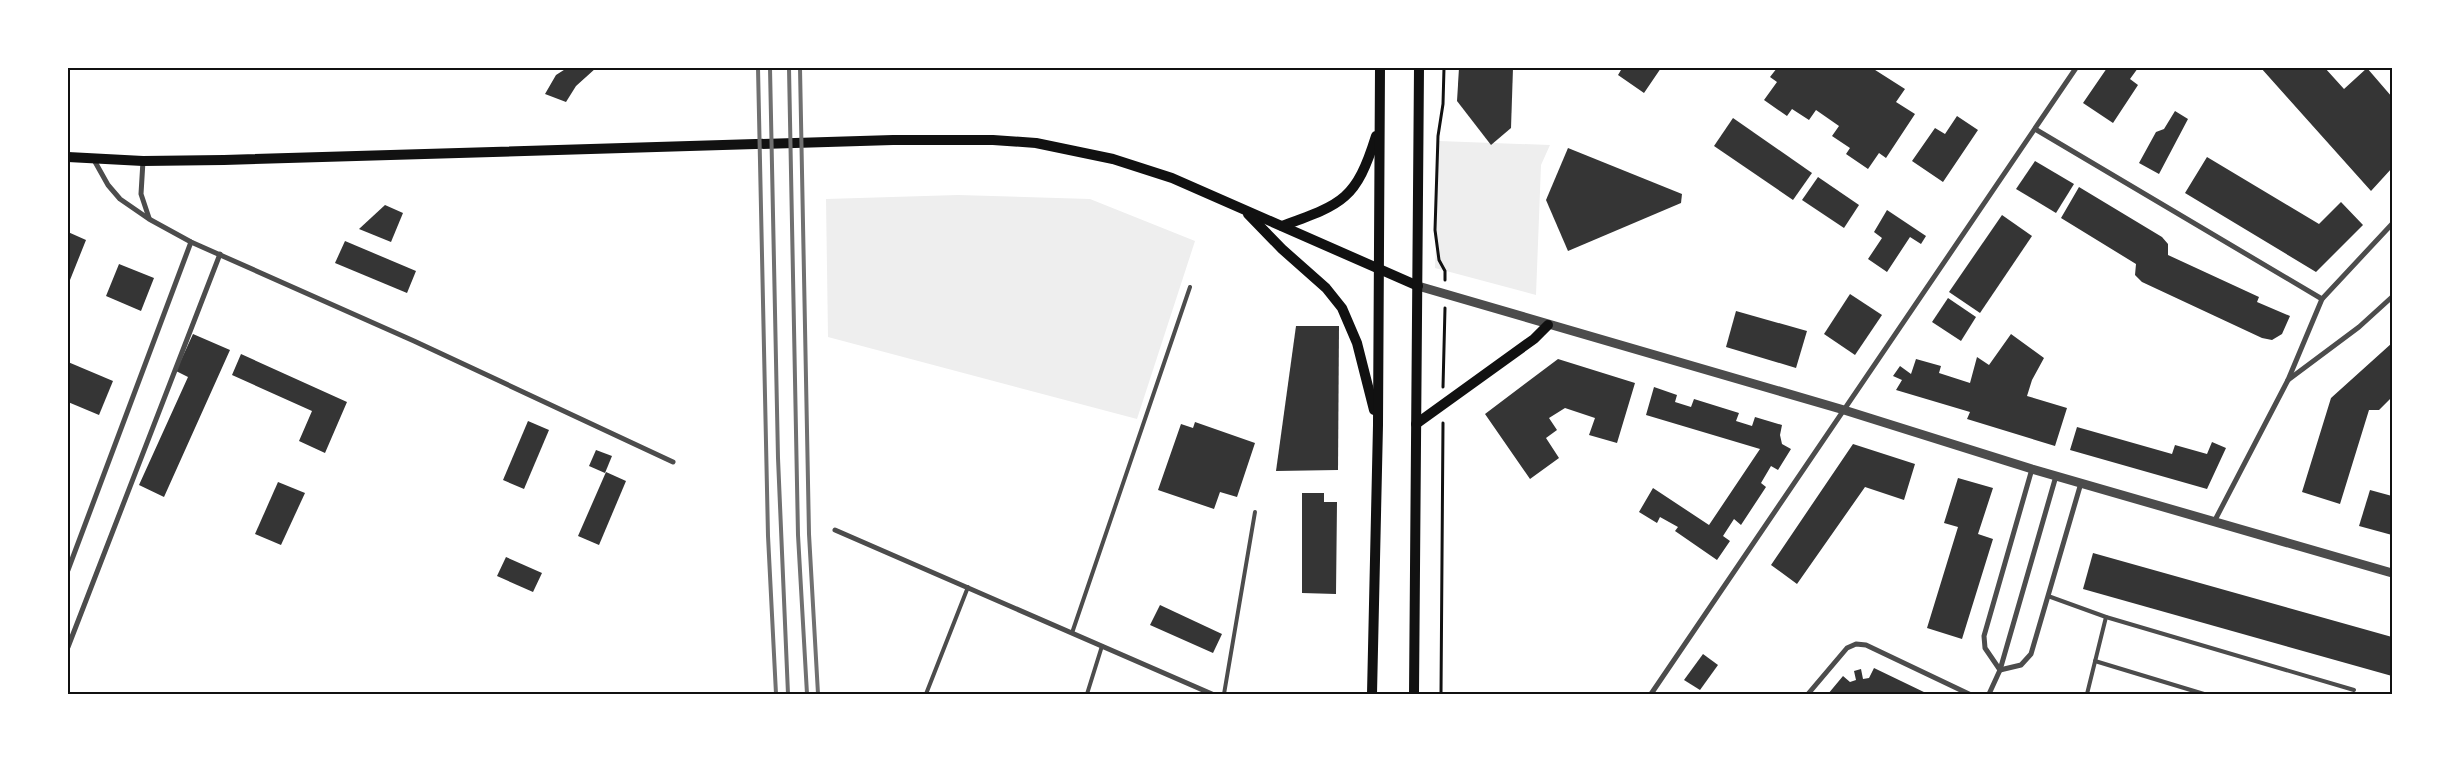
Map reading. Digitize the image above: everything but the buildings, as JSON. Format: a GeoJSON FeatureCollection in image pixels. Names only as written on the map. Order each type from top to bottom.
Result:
{"type":"FeatureCollection","features":[{"type":"Feature","properties":{"kind":"main road"},"geometry":{"type":"LineString","coordinates":[[1372,694],[1378,425],[1380,68]]}},
{"type":"Feature","properties":{"kind":"main road"},"geometry":{"type":"LineString","coordinates":[[1414,694],[1419,68]]}},
{"type":"Feature","properties":{"kind":"main road"},"geometry":{"type":"LineString","coordinates":[[1282,226],[1331,206],[1349,194],[1358,184],[1366,168],[1380,123]]}},
{"type":"Feature","properties":{"kind":"main road"},"geometry":{"type":"LineString","coordinates":[[68,157],[94,160],[144,160],[737,144],[993,140],[1046,145],[1086,152],[1172,178],[1418,286]]}},
{"type":"Feature","properties":{"kind":"main road"},"geometry":{"type":"LineString","coordinates":[[1244,210],[1326,288],[1342,308],[1357,343],[1378,425]]}},
{"type":"Feature","properties":{"kind":"main road"},"geometry":{"type":"LineString","coordinates":[[1416,424],[1534,339],[1548,325]]}},
{"type":"Feature","properties":{"kind":"street"},"geometry":{"type":"LineString","coordinates":[[1651,694],[2076,68]]}},
{"type":"Feature","properties":{"kind":"street"},"geometry":{"type":"LineString","coordinates":[[2034,129],[2322,299]]}},
{"type":"Feature","properties":{"kind":"street"},"geometry":{"type":"LineString","coordinates":[[94,160],[114,192],[149,219],[191,242],[414,341],[673,462]]}},
{"type":"Feature","properties":{"kind":"street"},"geometry":{"type":"LineString","coordinates":[[144,160],[141,194],[149,219]]}},
{"type":"Feature","properties":{"kind":"street"},"geometry":{"type":"LineString","coordinates":[[2214,522],[2288,380],[2322,299],[2392,224]]}},
{"type":"Feature","properties":{"kind":"street"},"geometry":{"type":"LineString","coordinates":[[68,570],[191,242]]}},
{"type":"Feature","properties":{"kind":"street"},"geometry":{"type":"LineString","coordinates":[[68,647],[220,254]]}},
{"type":"Feature","properties":{"kind":"street"},"geometry":{"type":"LineString","coordinates":[[1418,286],[1844,410],[2032,469],[2392,573]]}},
{"type":"Feature","properties":{"kind":"street"},"geometry":{"type":"LineString","coordinates":[[2288,380],[2359,327],[2392,297]]}},
{"type":"Feature","properties":{"kind":"street"},"geometry":{"type":"LineString","coordinates":[[2000,670],[1985,648],[1984,636],[2032,469]]}},
{"type":"Feature","properties":{"kind":"street"},"geometry":{"type":"LineString","coordinates":[[1989,694],[2000,670],[2056,476]]}},
{"type":"Feature","properties":{"kind":"street"},"geometry":{"type":"LineString","coordinates":[[2000,670],[2021,665],[2032,654],[2081,483]]}},
{"type":"Feature","properties":{"kind":"street"},"geometry":{"type":"LineString","coordinates":[[835,530],[1212,694]]}},
{"type":"Feature","properties":{"kind":"street"},"geometry":{"type":"LineString","coordinates":[[1808,694],[1847,648],[1856,644],[1866,645],[1968,694]]}},
{"type":"Feature","properties":{"kind":"lane"},"geometry":{"type":"LineString","coordinates":[[1072,633],[1190,287]]}},
{"type":"Feature","properties":{"kind":"lane"},"geometry":{"type":"LineString","coordinates":[[1224,694],[1255,512]]}},
{"type":"Feature","properties":{"kind":"lane"},"geometry":{"type":"LineString","coordinates":[[926,694],[968,588]]}},
{"type":"Feature","properties":{"kind":"lane"},"geometry":{"type":"LineString","coordinates":[[2048,596],[2106,617],[2354,690]]}},
{"type":"Feature","properties":{"kind":"lane"},"geometry":{"type":"LineString","coordinates":[[2087,694],[2106,617]]}},
{"type":"Feature","properties":{"kind":"lane"},"geometry":{"type":"LineString","coordinates":[[1087,694],[1102,646]]}},
{"type":"Feature","properties":{"kind":"lane"},"geometry":{"type":"LineString","coordinates":[[2095,661],[2204,694]]}},
{"type":"Feature","properties":{"kind":"path"},"geometry":{"type":"LineString","coordinates":[[1444,68],[1443,104],[1438,136],[1435,230],[1439,260],[1445,271]]}},
{"type":"Feature","properties":{"kind":"path"},"geometry":{"type":"LineString","coordinates":[[1440,694],[1444,316]]}},
{"type":"Feature","properties":{"kind":"shaded area"},"geometry":{"type":"Polygon","coordinates":[[[1439,141],[1550,145],[1541,165],[1536,295],[1435,268],[1439,141]]]}},
{"type":"Feature","properties":{"kind":"shaded area"},"geometry":{"type":"Polygon","coordinates":[[[958,195],[1090,199],[1195,241],[1137,419],[828,337],[826,199],[958,195]]]}},
{"type":"Feature","properties":{"kind":"railway"},"geometry":{"type":"LineString","coordinates":[[758,68],[768,536],[776,694]]}},
{"type":"Feature","properties":{"kind":"railway"},"geometry":{"type":"LineString","coordinates":[[770,68],[778,458],[788,694]]}},
{"type":"Feature","properties":{"kind":"railway"},"geometry":{"type":"LineString","coordinates":[[789,68],[798,535],[807,694]]}},
{"type":"Feature","properties":{"kind":"railway"},"geometry":{"type":"LineString","coordinates":[[800,68],[809,534],[818,694]]}}]}
